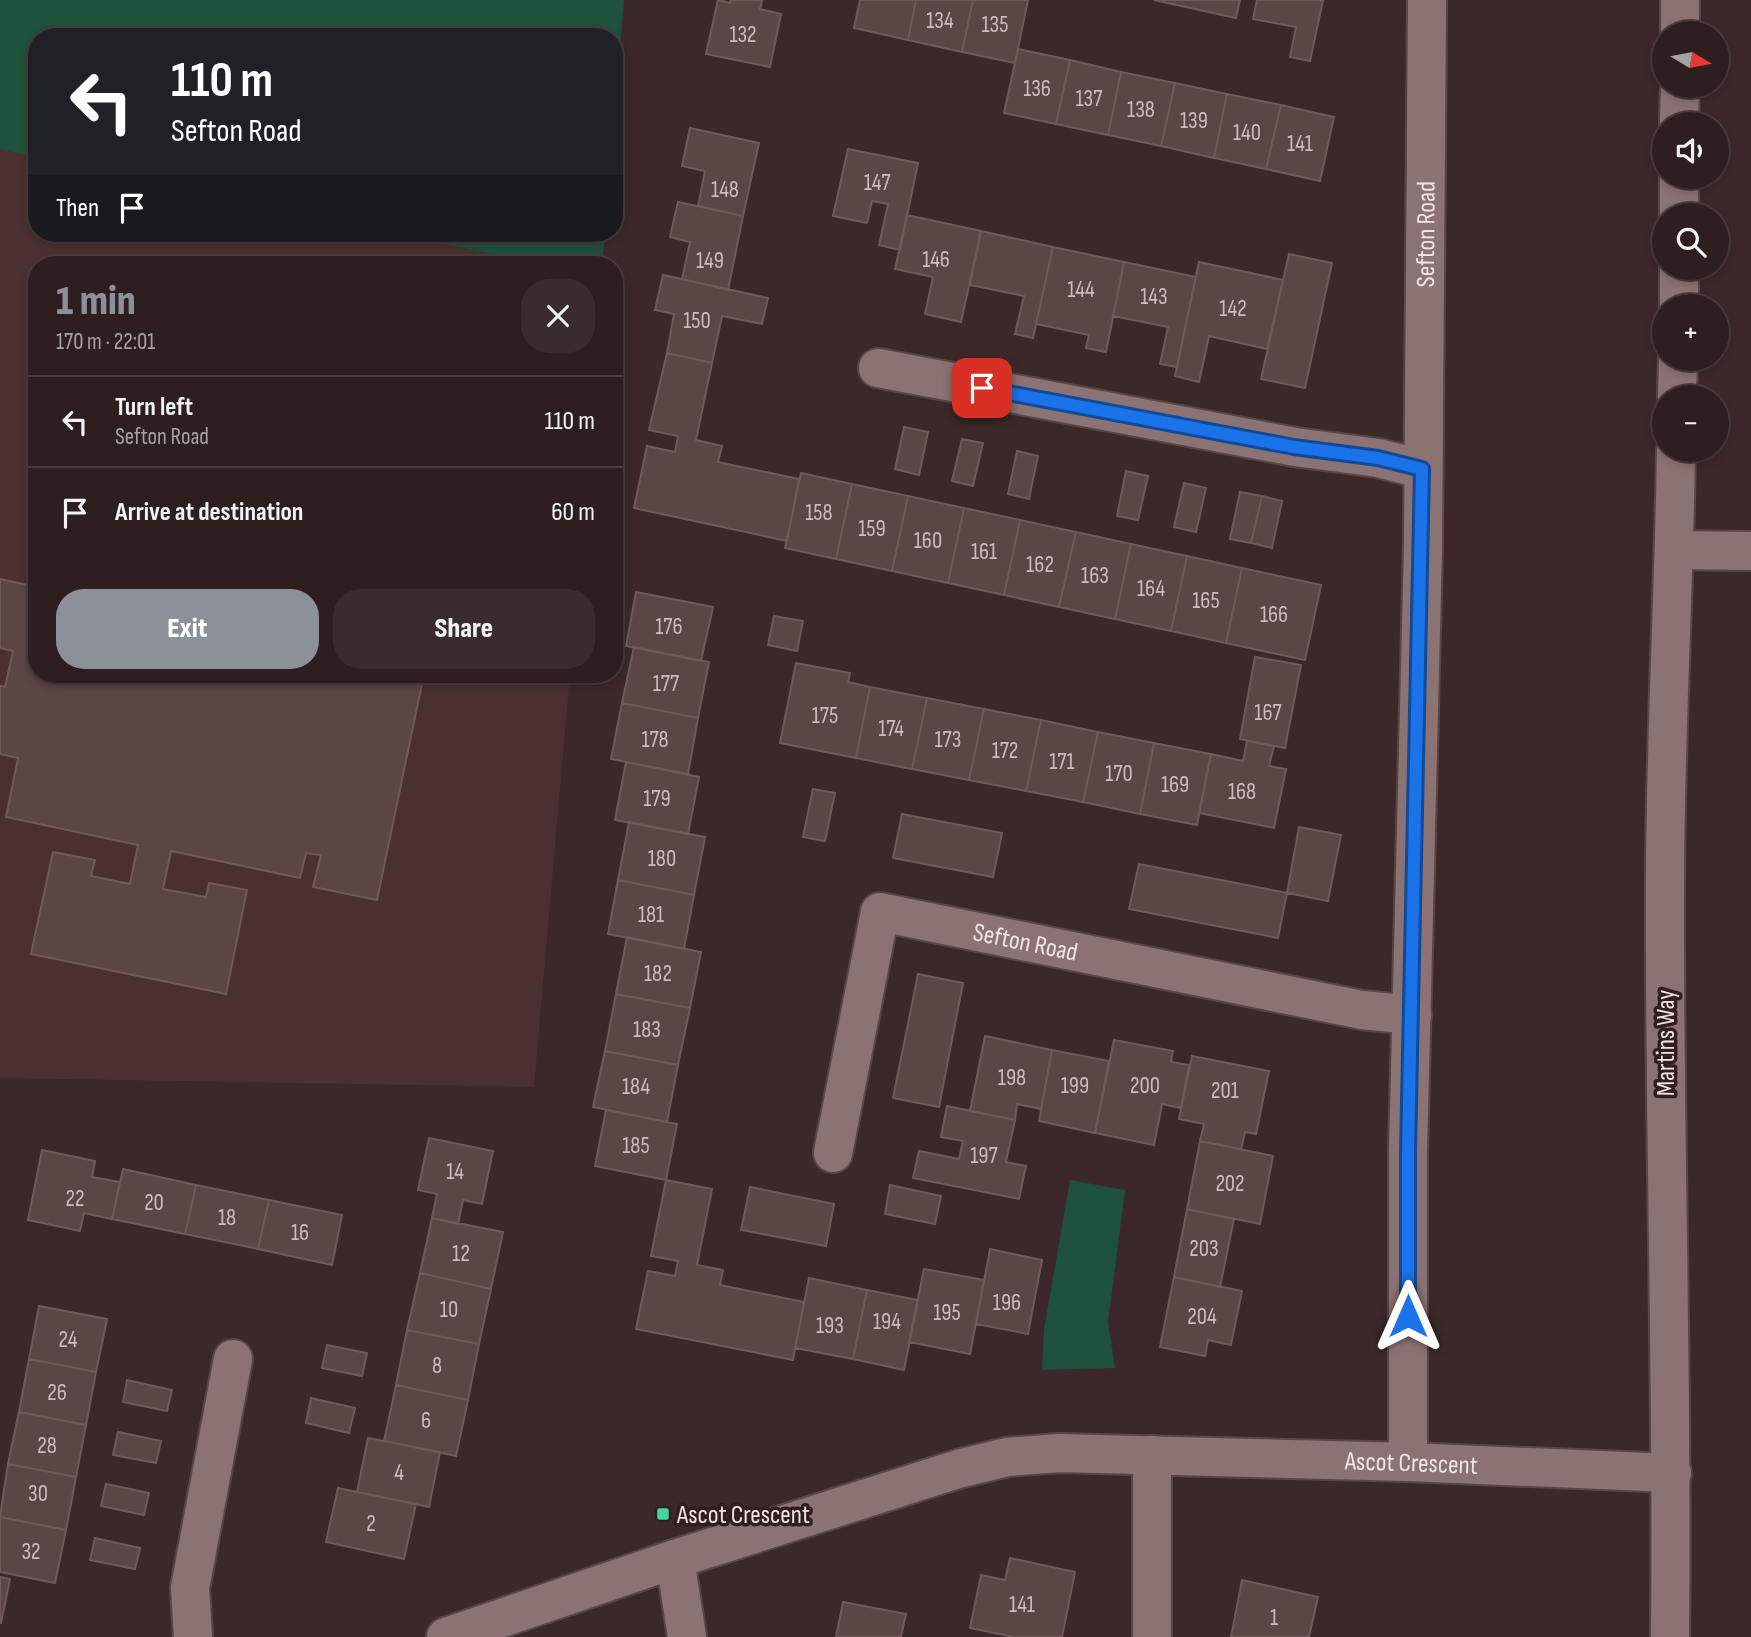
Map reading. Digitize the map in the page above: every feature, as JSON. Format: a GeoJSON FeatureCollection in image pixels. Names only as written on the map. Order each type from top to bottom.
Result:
{"type":"FeatureCollection","features":[{"type":"Feature","properties":{"kind":"street","name":"Sefton Road"},"geometry":{"type":"LineString","coordinates":[[1408,1462],[1408,1152],[1422,469],[1427,0]]}},
{"type":"Feature","properties":{"kind":"street"},"geometry":{"type":"LineString","coordinates":[[1680,0],[1680,21]]}},
{"type":"Feature","properties":{"kind":"street"},"geometry":{"type":"LineString","coordinates":[[878,368],[1294,447],[1378,458],[1422,469]]}},
{"type":"Feature","properties":{"kind":"street","name":"Martins Way"},"geometry":{"type":"LineString","coordinates":[[1670,1637],[1672,1473],[1665,1123],[1665,881],[1676,462]]}},
{"type":"Feature","properties":{"kind":"street"},"geometry":{"type":"LineString","coordinates":[[1674,550],[1751,551]]}},
{"type":"Feature","properties":{"kind":"street","name":"Sefton Road"},"geometry":{"type":"LineString","coordinates":[[833,1153],[880,912],[1362,1010],[1412,1015]]}},
{"type":"Feature","properties":{"kind":"street"},"geometry":{"type":"LineString","coordinates":[[193,1637],[190,1588],[233,1359]]}},
{"type":"Feature","properties":{"kind":"street","name":"Ascot Crescent"},"geometry":{"type":"LineString","coordinates":[[446,1637],[675,1559],[958,1469],[1007,1457],[1059,1453],[1152,1455],[1672,1473]]}},
{"type":"Feature","properties":{"kind":"street"},"geometry":{"type":"LineString","coordinates":[[1152,1455],[1152,1637]]}},
{"type":"Feature","properties":{"kind":"street"},"geometry":{"type":"LineString","coordinates":[[675,1559],[687,1637]]}},
{"type":"Feature","properties":{"kind":"shaded area"},"geometry":{"type":"Polygon","coordinates":[[[0,0],[624,0],[622,28],[28,28],[28,242],[604,242],[603,256],[28,256],[28,683],[569,683],[534,1087],[0,1078],[0,0]]]}},
{"type":"Feature","properties":{"kind":"green space"},"geometry":{"type":"Polygon","coordinates":[[[0,0],[624,0],[622,28],[28,28],[28,155],[0,149],[0,0]]]}},
{"type":"Feature","properties":{"kind":"green space"},"geometry":{"type":"Polygon","coordinates":[[[435,242],[604,242],[603,256],[502,256],[435,242]]]}},
{"type":"Feature","properties":{"kind":"green space"},"geometry":{"type":"Polygon","coordinates":[[[1070,1180],[1125,1190],[1108,1322],[1115,1368],[1042,1370],[1044,1330],[1070,1180]]]}},
{"type":"Feature","properties":{"kind":"building"},"geometry":{"type":"Polygon","coordinates":[[[718,0],[730,3],[731,0],[762,0],[760,9],[781,14],[770,67],[706,54],[718,0]]]}},
{"type":"Feature","properties":{"kind":"building"},"geometry":{"type":"Polygon","coordinates":[[[860,0],[916,0],[908,40],[854,28],[860,0]]]}},
{"type":"Feature","properties":{"kind":"building"},"geometry":{"type":"Polygon","coordinates":[[[916,0],[973,0],[962,52],[908,40],[916,0]]]}},
{"type":"Feature","properties":{"kind":"building"},"geometry":{"type":"Polygon","coordinates":[[[973,0],[1028,0],[1015,63],[962,52],[973,0]]]}},
{"type":"Feature","properties":{"kind":"building"},"geometry":{"type":"Polygon","coordinates":[[[1154,0],[1240,0],[1236,18],[1154,0]]]}},
{"type":"Feature","properties":{"kind":"building"},"geometry":{"type":"Polygon","coordinates":[[[1257,0],[1323,0],[1310,61],[1290,57],[1296,27],[1253,19],[1257,0]]]}},
{"type":"Feature","properties":{"kind":"building"},"geometry":{"type":"Polygon","coordinates":[[[1018,49],[1070,60],[1056,124],[1004,113],[1018,49]]]}},
{"type":"Feature","properties":{"kind":"building"},"geometry":{"type":"Polygon","coordinates":[[[1070,60],[1121,72],[1108,135],[1056,124],[1070,60]]]}},
{"type":"Feature","properties":{"kind":"building"},"geometry":{"type":"Polygon","coordinates":[[[1121,72],[1175,83],[1161,146],[1108,135],[1121,72]]]}},
{"type":"Feature","properties":{"kind":"building"},"geometry":{"type":"Polygon","coordinates":[[[1175,83],[1227,94],[1214,158],[1161,146],[1175,83]]]}},
{"type":"Feature","properties":{"kind":"building"},"geometry":{"type":"Polygon","coordinates":[[[1227,94],[1281,105],[1266,169],[1214,158],[1227,94]]]}},
{"type":"Feature","properties":{"kind":"building"},"geometry":{"type":"Polygon","coordinates":[[[1281,105],[1334,117],[1320,181],[1266,169],[1281,105]]]}},
{"type":"Feature","properties":{"kind":"building"},"geometry":{"type":"Polygon","coordinates":[[[690,128],[759,143],[743,216],[698,206],[705,171],[682,166],[690,128]]]}},
{"type":"Feature","properties":{"kind":"building"},"geometry":{"type":"Polygon","coordinates":[[[848,149],[918,163],[900,250],[879,245],[888,204],[872,201],[867,223],[833,216],[848,149]]]}},
{"type":"Feature","properties":{"kind":"building"},"geometry":{"type":"Polygon","coordinates":[[[678,202],[743,216],[728,290],[682,279],[690,242],[670,237],[678,202]]]}},
{"type":"Feature","properties":{"kind":"building"},"geometry":{"type":"Polygon","coordinates":[[[907,215],[981,231],[961,322],[925,314],[933,277],[895,269],[907,215]]]}},
{"type":"Feature","properties":{"kind":"building"},"geometry":{"type":"Polygon","coordinates":[[[981,231],[1053,247],[1033,338],[1015,334],[1024,296],[970,285],[981,231]]]}},
{"type":"Feature","properties":{"kind":"building"},"geometry":{"type":"Polygon","coordinates":[[[1053,247],[1124,262],[1106,352],[1086,348],[1089,335],[1036,324],[1053,247]]]}},
{"type":"Feature","properties":{"kind":"building"},"geometry":{"type":"Polygon","coordinates":[[[1289,254],[1332,263],[1305,388],[1261,379],[1289,254]]]}},
{"type":"Feature","properties":{"kind":"building"},"geometry":{"type":"Polygon","coordinates":[[[1124,262],[1196,277],[1177,367],[1160,364],[1168,327],[1113,316],[1124,262]]]}},
{"type":"Feature","properties":{"kind":"building"},"geometry":{"type":"Polygon","coordinates":[[[1199,262],[1283,280],[1267,349],[1209,336],[1199,382],[1175,376],[1199,262]]]}},
{"type":"Feature","properties":{"kind":"building"},"geometry":{"type":"Polygon","coordinates":[[[663,275],[768,298],[762,324],[722,316],[712,363],[667,353],[674,314],[655,310],[663,275]]]}},
{"type":"Feature","properties":{"kind":"building"},"geometry":{"type":"Polygon","coordinates":[[[667,353],[712,363],[696,440],[722,446],[718,462],[799,479],[787,541],[634,508],[647,446],[675,452],[678,436],[649,430],[667,353]]]}},
{"type":"Feature","properties":{"kind":"building"},"geometry":{"type":"Polygon","coordinates":[[[904,427],[928,432],[919,475],[895,469],[904,427]]]}},
{"type":"Feature","properties":{"kind":"building"},"geometry":{"type":"Polygon","coordinates":[[[962,439],[983,443],[973,486],[952,481],[962,439]]]}},
{"type":"Feature","properties":{"kind":"building"},"geometry":{"type":"Polygon","coordinates":[[[1017,451],[1038,456],[1029,499],[1008,494],[1017,451]]]}},
{"type":"Feature","properties":{"kind":"building"},"geometry":{"type":"Polygon","coordinates":[[[1126,471],[1148,476],[1138,520],[1117,516],[1126,471]]]}},
{"type":"Feature","properties":{"kind":"building"},"geometry":{"type":"Polygon","coordinates":[[[801,473],[852,484],[836,559],[785,548],[801,473]]]}},
{"type":"Feature","properties":{"kind":"building"},"geometry":{"type":"Polygon","coordinates":[[[1184,483],[1206,488],[1196,532],[1174,527],[1184,483]]]}},
{"type":"Feature","properties":{"kind":"building"},"geometry":{"type":"Polygon","coordinates":[[[852,484],[908,496],[892,571],[836,559],[852,484]]]}},
{"type":"Feature","properties":{"kind":"building"},"geometry":{"type":"Polygon","coordinates":[[[1240,492],[1262,496],[1251,543],[1230,539],[1240,492]]]}},
{"type":"Feature","properties":{"kind":"building"},"geometry":{"type":"Polygon","coordinates":[[[908,496],[964,508],[948,583],[892,571],[908,496]]]}},
{"type":"Feature","properties":{"kind":"building"},"geometry":{"type":"Polygon","coordinates":[[[1262,496],[1282,501],[1272,548],[1251,543],[1262,496]]]}},
{"type":"Feature","properties":{"kind":"building"},"geometry":{"type":"Polygon","coordinates":[[[964,508],[1020,520],[1004,595],[948,583],[964,508]]]}},
{"type":"Feature","properties":{"kind":"building"},"geometry":{"type":"Polygon","coordinates":[[[1020,520],[1076,532],[1059,607],[1004,595],[1020,520]]]}},
{"type":"Feature","properties":{"kind":"building"},"geometry":{"type":"Polygon","coordinates":[[[1076,532],[1131,544],[1115,619],[1059,607],[1076,532]]]}},
{"type":"Feature","properties":{"kind":"building"},"geometry":{"type":"Polygon","coordinates":[[[1131,544],[1187,556],[1171,631],[1115,619],[1131,544]]]}},
{"type":"Feature","properties":{"kind":"building"},"geometry":{"type":"Polygon","coordinates":[[[1187,556],[1242,568],[1226,643],[1171,631],[1187,556]]]}},
{"type":"Feature","properties":{"kind":"building"},"geometry":{"type":"Polygon","coordinates":[[[1242,568],[1321,585],[1305,660],[1226,643],[1242,568]]]}},
{"type":"Feature","properties":{"kind":"building"},"geometry":{"type":"Polygon","coordinates":[[[0,579],[28,585],[28,683],[422,683],[377,900],[313,887],[321,855],[306,853],[300,878],[171,851],[163,889],[206,897],[209,883],[247,890],[226,994],[31,954],[53,852],[95,860],[91,876],[130,884],[138,845],[6,817],[18,758],[0,754],[0,686],[5,687],[13,651],[0,648],[0,579]]]}},
{"type":"Feature","properties":{"kind":"building"},"geometry":{"type":"Polygon","coordinates":[[[636,592],[713,607],[701,661],[626,646],[636,592]]]}},
{"type":"Feature","properties":{"kind":"building"},"geometry":{"type":"Polygon","coordinates":[[[774,616],[803,621],[797,651],[768,645],[774,616]]]}},
{"type":"Feature","properties":{"kind":"building"},"geometry":{"type":"Polygon","coordinates":[[[634,647],[709,662],[698,718],[622,703],[634,647]]]}},
{"type":"Feature","properties":{"kind":"building"},"geometry":{"type":"Polygon","coordinates":[[[1255,657],[1301,665],[1285,748],[1240,739],[1255,657]]]}},
{"type":"Feature","properties":{"kind":"building"},"geometry":{"type":"Polygon","coordinates":[[[796,663],[850,673],[848,682],[870,687],[856,758],[780,743],[796,663]]]}},
{"type":"Feature","properties":{"kind":"building"},"geometry":{"type":"Polygon","coordinates":[[[870,687],[927,698],[912,769],[856,758],[870,687]]]}},
{"type":"Feature","properties":{"kind":"building"},"geometry":{"type":"Polygon","coordinates":[[[927,698],[984,709],[969,780],[912,769],[927,698]]]}},
{"type":"Feature","properties":{"kind":"building"},"geometry":{"type":"Polygon","coordinates":[[[622,703],[698,718],[688,774],[611,759],[622,703]]]}},
{"type":"Feature","properties":{"kind":"building"},"geometry":{"type":"Polygon","coordinates":[[[984,709],[1041,720],[1026,791],[969,780],[984,709]]]}},
{"type":"Feature","properties":{"kind":"building"},"geometry":{"type":"Polygon","coordinates":[[[1041,720],[1098,732],[1083,802],[1026,791],[1041,720]]]}},
{"type":"Feature","properties":{"kind":"building"},"geometry":{"type":"Polygon","coordinates":[[[1098,732],[1154,743],[1140,814],[1083,802],[1098,732]]]}},
{"type":"Feature","properties":{"kind":"building"},"geometry":{"type":"Polygon","coordinates":[[[1247,741],[1274,746],[1269,766],[1286,769],[1274,828],[1199,813],[1211,754],[1243,761],[1247,741]]]}},
{"type":"Feature","properties":{"kind":"building"},"geometry":{"type":"Polygon","coordinates":[[[1154,743],[1211,754],[1197,825],[1140,814],[1154,743]]]}},
{"type":"Feature","properties":{"kind":"building"},"geometry":{"type":"Polygon","coordinates":[[[626,762],[699,777],[688,834],[615,820],[626,762]]]}},
{"type":"Feature","properties":{"kind":"building"},"geometry":{"type":"Polygon","coordinates":[[[813,789],[835,793],[825,841],[803,837],[813,789]]]}},
{"type":"Feature","properties":{"kind":"building"},"geometry":{"type":"Polygon","coordinates":[[[902,814],[1002,833],[993,877],[893,858],[902,814]]]}},
{"type":"Feature","properties":{"kind":"building"},"geometry":{"type":"Polygon","coordinates":[[[629,822],[705,837],[694,895],[618,880],[629,822]]]}},
{"type":"Feature","properties":{"kind":"building"},"geometry":{"type":"Polygon","coordinates":[[[1299,827],[1341,835],[1328,901],[1287,893],[1299,827]]]}},
{"type":"Feature","properties":{"kind":"building"},"geometry":{"type":"Polygon","coordinates":[[[1139,864],[1287,893],[1278,938],[1129,909],[1139,864]]]}},
{"type":"Feature","properties":{"kind":"building"},"geometry":{"type":"Polygon","coordinates":[[[618,880],[694,895],[684,949],[608,934],[618,880]]]}},
{"type":"Feature","properties":{"kind":"building"},"geometry":{"type":"Polygon","coordinates":[[[627,937],[701,952],[690,1008],[616,994],[627,937]]]}},
{"type":"Feature","properties":{"kind":"building"},"geometry":{"type":"Polygon","coordinates":[[[918,974],[963,983],[939,1107],[893,1098],[918,974]]]}},
{"type":"Feature","properties":{"kind":"building"},"geometry":{"type":"Polygon","coordinates":[[[616,994],[690,1008],[678,1065],[605,1051],[616,994]]]}},
{"type":"Feature","properties":{"kind":"building"},"geometry":{"type":"Polygon","coordinates":[[[985,1036],[1052,1050],[1041,1109],[1017,1104],[1015,1120],[970,1111],[985,1036]]]}},
{"type":"Feature","properties":{"kind":"building"},"geometry":{"type":"Polygon","coordinates":[[[1114,1040],[1173,1051],[1171,1062],[1189,1065],[1181,1108],[1162,1104],[1154,1145],[1095,1133],[1114,1040]]]}},
{"type":"Feature","properties":{"kind":"building"},"geometry":{"type":"Polygon","coordinates":[[[1052,1050],[1109,1061],[1095,1133],[1039,1121],[1052,1050]]]}},
{"type":"Feature","properties":{"kind":"building"},"geometry":{"type":"Polygon","coordinates":[[[605,1051],[678,1065],[667,1122],[593,1107],[605,1051]]]}},
{"type":"Feature","properties":{"kind":"building"},"geometry":{"type":"Polygon","coordinates":[[[1192,1056],[1269,1071],[1256,1134],[1245,1132],[1241,1149],[1200,1141],[1204,1124],[1179,1119],[1192,1056]]]}},
{"type":"Feature","properties":{"kind":"building"},"geometry":{"type":"Polygon","coordinates":[[[947,1106],[1015,1120],[1006,1162],[1026,1166],[1019,1199],[913,1178],[919,1151],[959,1159],[963,1141],[941,1137],[947,1106]]]}},
{"type":"Feature","properties":{"kind":"building"},"geometry":{"type":"Polygon","coordinates":[[[606,1110],[677,1124],[666,1180],[595,1166],[606,1110]]]}},
{"type":"Feature","properties":{"kind":"building"},"geometry":{"type":"Polygon","coordinates":[[[429,1138],[493,1151],[482,1204],[463,1200],[458,1224],[432,1218],[437,1194],[418,1190],[429,1138]]]}},
{"type":"Feature","properties":{"kind":"building"},"geometry":{"type":"Polygon","coordinates":[[[1200,1141],[1273,1156],[1260,1224],[1187,1209],[1200,1141]]]}},
{"type":"Feature","properties":{"kind":"building"},"geometry":{"type":"Polygon","coordinates":[[[42,1150],[95,1161],[92,1177],[120,1182],[112,1219],[84,1213],[80,1231],[28,1220],[42,1150]]]}},
{"type":"Feature","properties":{"kind":"building"},"geometry":{"type":"Polygon","coordinates":[[[123,1169],[196,1185],[185,1234],[112,1219],[123,1169]]]}},
{"type":"Feature","properties":{"kind":"building"},"geometry":{"type":"Polygon","coordinates":[[[666,1180],[712,1189],[697,1265],[723,1270],[720,1285],[804,1302],[793,1360],[636,1329],[648,1271],[675,1276],[678,1261],[651,1256],[666,1180]]]}},
{"type":"Feature","properties":{"kind":"building"},"geometry":{"type":"Polygon","coordinates":[[[196,1185],[269,1200],[258,1249],[185,1234],[196,1185]]]}},
{"type":"Feature","properties":{"kind":"building"},"geometry":{"type":"Polygon","coordinates":[[[890,1185],[941,1196],[935,1224],[885,1214],[890,1185]]]}},
{"type":"Feature","properties":{"kind":"building"},"geometry":{"type":"Polygon","coordinates":[[[750,1187],[834,1204],[826,1246],[741,1230],[750,1187]]]}},
{"type":"Feature","properties":{"kind":"building"},"geometry":{"type":"Polygon","coordinates":[[[269,1200],[342,1215],[332,1265],[258,1249],[269,1200]]]}},
{"type":"Feature","properties":{"kind":"building"},"geometry":{"type":"Polygon","coordinates":[[[1187,1209],[1234,1219],[1220,1287],[1174,1277],[1187,1209]]]}},
{"type":"Feature","properties":{"kind":"building"},"geometry":{"type":"Polygon","coordinates":[[[432,1218],[503,1232],[491,1289],[420,1273],[432,1218]]]}},
{"type":"Feature","properties":{"kind":"building"},"geometry":{"type":"Polygon","coordinates":[[[990,1249],[1042,1260],[1028,1334],[976,1324],[990,1249]]]}},
{"type":"Feature","properties":{"kind":"building"},"geometry":{"type":"Polygon","coordinates":[[[924,1269],[984,1280],[970,1354],[909,1342],[924,1269]]]}},
{"type":"Feature","properties":{"kind":"building"},"geometry":{"type":"Polygon","coordinates":[[[420,1273],[491,1289],[479,1344],[407,1330],[420,1273]]]}},
{"type":"Feature","properties":{"kind":"building"},"geometry":{"type":"Polygon","coordinates":[[[1174,1277],[1242,1291],[1231,1345],[1208,1340],[1205,1356],[1160,1347],[1174,1277]]]}},
{"type":"Feature","properties":{"kind":"building"},"geometry":{"type":"Polygon","coordinates":[[[809,1278],[867,1290],[853,1359],[795,1348],[809,1278]]]}},
{"type":"Feature","properties":{"kind":"building"},"geometry":{"type":"Polygon","coordinates":[[[867,1290],[918,1300],[904,1370],[853,1359],[867,1290]]]}},
{"type":"Feature","properties":{"kind":"building"},"geometry":{"type":"Polygon","coordinates":[[[39,1306],[107,1319],[96,1372],[29,1359],[39,1306]]]}},
{"type":"Feature","properties":{"kind":"building"},"geometry":{"type":"Polygon","coordinates":[[[407,1330],[479,1344],[468,1400],[396,1385],[407,1330]]]}},
{"type":"Feature","properties":{"kind":"building"},"geometry":{"type":"Polygon","coordinates":[[[327,1345],[367,1353],[362,1376],[322,1368],[327,1345]]]}},
{"type":"Feature","properties":{"kind":"building"},"geometry":{"type":"Polygon","coordinates":[[[29,1359],[96,1372],[86,1425],[19,1412],[29,1359]]]}},
{"type":"Feature","properties":{"kind":"building"},"geometry":{"type":"Polygon","coordinates":[[[127,1380],[172,1390],[167,1411],[123,1402],[127,1380]]]}},
{"type":"Feature","properties":{"kind":"building"},"geometry":{"type":"Polygon","coordinates":[[[396,1385],[468,1400],[456,1456],[384,1441],[396,1385]]]}},
{"type":"Feature","properties":{"kind":"building"},"geometry":{"type":"Polygon","coordinates":[[[311,1398],[355,1408],[349,1433],[306,1423],[311,1398]]]}},
{"type":"Feature","properties":{"kind":"building"},"geometry":{"type":"Polygon","coordinates":[[[19,1412],[86,1425],[76,1477],[8,1464],[19,1412]]]}},
{"type":"Feature","properties":{"kind":"building"},"geometry":{"type":"Polygon","coordinates":[[[118,1432],[161,1441],[156,1463],[113,1455],[118,1432]]]}},
{"type":"Feature","properties":{"kind":"building"},"geometry":{"type":"Polygon","coordinates":[[[368,1438],[440,1452],[429,1507],[357,1492],[368,1438]]]}},
{"type":"Feature","properties":{"kind":"building"},"geometry":{"type":"Polygon","coordinates":[[[8,1464],[76,1477],[66,1530],[0,1517],[8,1464]]]}},
{"type":"Feature","properties":{"kind":"building"},"geometry":{"type":"Polygon","coordinates":[[[106,1484],[149,1493],[144,1515],[101,1506],[106,1484]]]}},
{"type":"Feature","properties":{"kind":"building"},"geometry":{"type":"Polygon","coordinates":[[[338,1488],[416,1504],[404,1559],[326,1542],[338,1488]]]}},
{"type":"Feature","properties":{"kind":"building"},"geometry":{"type":"Polygon","coordinates":[[[0,1517],[66,1530],[55,1583],[0,1572],[0,1517]]]}},
{"type":"Feature","properties":{"kind":"building"},"geometry":{"type":"Polygon","coordinates":[[[95,1538],[140,1548],[135,1569],[90,1560],[95,1538]]]}},
{"type":"Feature","properties":{"kind":"building"},"geometry":{"type":"Polygon","coordinates":[[[1010,1558],[1075,1572],[1062,1637],[1014,1637],[970,1628],[981,1575],[1005,1580],[1010,1558]]]}},
{"type":"Feature","properties":{"kind":"building"},"geometry":{"type":"Polygon","coordinates":[[[0,1577],[10,1579],[1,1623],[0,1623],[0,1577]]]}},
{"type":"Feature","properties":{"kind":"building"},"geometry":{"type":"Polygon","coordinates":[[[1242,1580],[1318,1597],[1309,1637],[1231,1637],[1242,1580]]]}},
{"type":"Feature","properties":{"kind":"building"},"geometry":{"type":"Polygon","coordinates":[[[843,1602],[906,1614],[901,1637],[836,1637],[843,1602]]]}},
{"type":"Feature","properties":{"kind":"place","name":"Ascot Crescent"},"geometry":{"type":"Point","coordinates":[663,1514]}},
{"type":"Feature","properties":{"kind":"route"},"geometry":{"type":"LineString","coordinates":[[982,388],[1294,447],[1378,458],[1422,469],[1423,548],[1408,1152],[1408,1316]]}}]}
